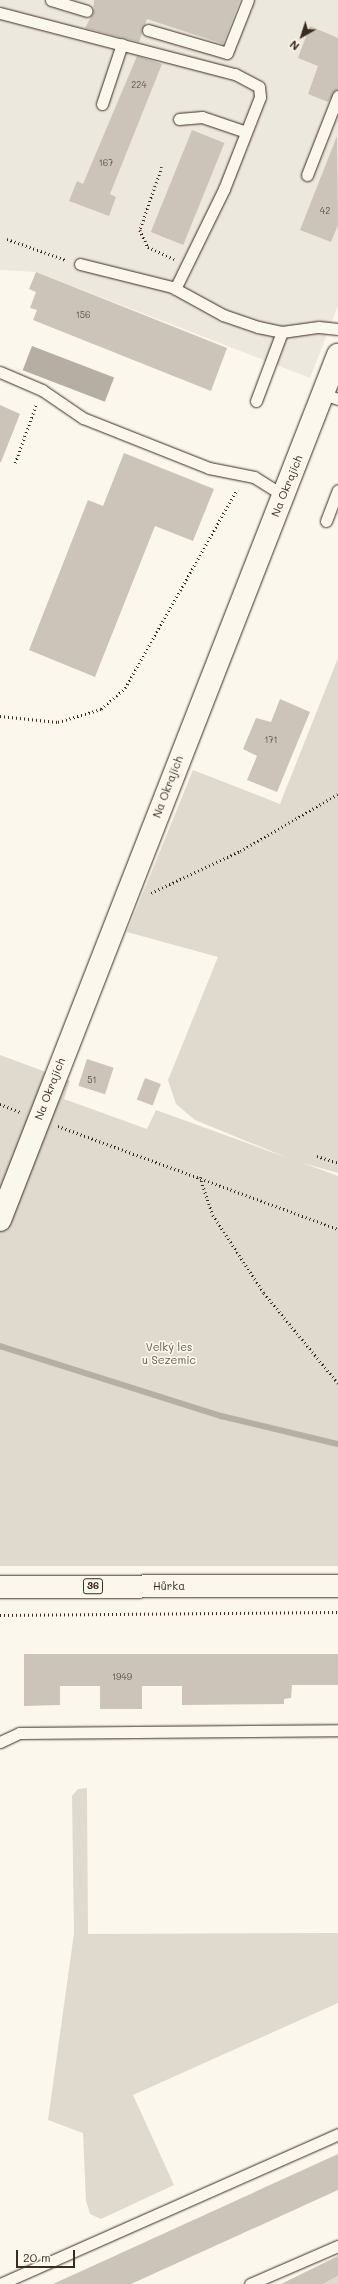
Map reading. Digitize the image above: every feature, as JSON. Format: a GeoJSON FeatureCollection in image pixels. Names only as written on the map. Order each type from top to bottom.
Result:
{"type":"FeatureCollection","features":[{"type":"Feature","properties":{"kind":"street","name":"Na Okrajích"},"geometry":{"type":"LineString","coordinates":[[0,1220],[38,1119],[283,495],[330,397],[338,355]]}},
{"type":"Feature","properties":{"kind":"street","name":"Hůrka"},"geometry":{"type":"LineString","coordinates":[[0,1587],[338,1586]]}},
{"type":"Feature","properties":{"kind":"lane"},"geometry":{"type":"LineString","coordinates":[[51,0],[64,2],[86,11]]}},
{"type":"Feature","properties":{"kind":"lane"},"geometry":{"type":"LineString","coordinates":[[148,30],[227,53],[248,0]]}},
{"type":"Feature","properties":{"kind":"lane"},"geometry":{"type":"LineString","coordinates":[[0,13],[122,44],[248,79],[261,93],[220,197],[175,289]]}},
{"type":"Feature","properties":{"kind":"lane"},"geometry":{"type":"LineString","coordinates":[[102,104],[122,44]]}},
{"type":"Feature","properties":{"kind":"lane"},"geometry":{"type":"LineString","coordinates":[[307,175],[338,96]]}},
{"type":"Feature","properties":{"kind":"lane"},"geometry":{"type":"LineString","coordinates":[[179,120],[202,117],[246,132]]}},
{"type":"Feature","properties":{"kind":"lane"},"geometry":{"type":"LineString","coordinates":[[80,264],[175,289],[237,321],[282,332],[319,327],[338,329]]}},
{"type":"Feature","properties":{"kind":"lane"},"geometry":{"type":"LineString","coordinates":[[256,401],[282,332]]}},
{"type":"Feature","properties":{"kind":"lane"},"geometry":{"type":"LineString","coordinates":[[0,372],[42,390],[83,418],[209,468],[254,477],[283,495]]}},
{"type":"Feature","properties":{"kind":"lane"},"geometry":{"type":"LineString","coordinates":[[326,521],[338,490]]}},
{"type":"Feature","properties":{"kind":"lane"},"geometry":{"type":"LineString","coordinates":[[0,1742],[19,1733],[338,1730]]}},
{"type":"Feature","properties":{"kind":"lane"},"geometry":{"type":"LineString","coordinates":[[0,2284],[338,2134]]}},
{"type":"Feature","properties":{"kind":"lane"},"geometry":{"type":"LineString","coordinates":[[250,2284],[338,2246]]}},
{"type":"Feature","properties":{"kind":"path"},"geometry":{"type":"LineString","coordinates":[[162,167],[140,222],[142,238],[152,250],[186,264]]}},
{"type":"Feature","properties":{"kind":"path"},"geometry":{"type":"LineString","coordinates":[[7,239],[80,264]]}},
{"type":"Feature","properties":{"kind":"path"},"geometry":{"type":"LineString","coordinates":[[15,463],[42,390]]}},
{"type":"Feature","properties":{"kind":"path"},"geometry":{"type":"LineString","coordinates":[[0,716],[58,722],[101,709],[125,688],[244,476]]}},
{"type":"Feature","properties":{"kind":"path"},"geometry":{"type":"LineString","coordinates":[[126,894],[146,895],[240,851],[338,794]]}},
{"type":"Feature","properties":{"kind":"path"},"geometry":{"type":"LineString","coordinates":[[38,1119],[200,1177],[338,1230]]}},
{"type":"Feature","properties":{"kind":"path"},"geometry":{"type":"LineString","coordinates":[[317,1156],[338,1164]]}},
{"type":"Feature","properties":{"kind":"path"},"geometry":{"type":"LineString","coordinates":[[200,1177],[213,1215],[264,1293],[338,1383]]}},
{"type":"Feature","properties":{"kind":"path"},"geometry":{"type":"LineString","coordinates":[[0,1615],[338,1612]]}},
{"type":"Feature","properties":{"kind":"shaded area"},"geometry":{"type":"Polygon","coordinates":[[[0,0],[338,0],[338,306],[310,378],[36,272],[0,270],[0,0]]]}},
{"type":"Feature","properties":{"kind":"shaded area"},"geometry":{"type":"Polygon","coordinates":[[[32,346],[114,378],[105,402],[23,370],[32,346]]]}},
{"type":"Feature","properties":{"kind":"green space","name":"Velký les u Sezemic"},"geometry":{"type":"Polygon","coordinates":[[[338,658],[338,1173],[303,1163],[338,1176],[338,1566],[0,1566],[0,1055],[70,1081],[64,1099],[147,1129],[156,1110],[288,1158],[195,1120],[176,1104],[168,1080],[218,957],[127,932],[193,770],[280,804],[338,658]]]}},
{"type":"Feature","properties":{"kind":"green space"},"geometry":{"type":"Polygon","coordinates":[[[87,1788],[88,1934],[338,1933],[338,2003],[133,2095],[174,2185],[101,2219],[90,2214],[86,2201],[83,2133],[48,2120],[74,1933],[72,1796],[78,1789],[87,1788]]]}},
{"type":"Feature","properties":{"kind":"green space"},"geometry":{"type":"Polygon","coordinates":[[[338,2276],[338,2284],[321,2284],[338,2276]]]}},
{"type":"Feature","properties":{"kind":"building"},"geometry":{"type":"Polygon","coordinates":[[[94,0],[240,0],[223,44],[147,19],[139,42],[85,28],[93,13],[94,0]]]}},
{"type":"Feature","properties":{"kind":"building"},"geometry":{"type":"Polygon","coordinates":[[[310,26],[338,38],[338,89],[328,102],[308,94],[318,66],[298,58],[310,26]]]}},
{"type":"Feature","properties":{"kind":"building"},"geometry":{"type":"Polygon","coordinates":[[[137,56],[162,64],[110,194],[116,197],[109,216],[69,201],[77,181],[83,184],[137,56]]]}},
{"type":"Feature","properties":{"kind":"building"},"geometry":{"type":"Polygon","coordinates":[[[192,130],[224,143],[183,245],[151,232],[192,130]]]}},
{"type":"Feature","properties":{"kind":"building"},"geometry":{"type":"Polygon","coordinates":[[[337,136],[338,225],[331,242],[300,230],[337,136]]]}},
{"type":"Feature","properties":{"kind":"building"},"geometry":{"type":"Polygon","coordinates":[[[36,272],[227,348],[211,391],[33,320],[37,310],[30,308],[36,292],[29,289],[36,272]]]}},
{"type":"Feature","properties":{"kind":"building"},"geometry":{"type":"Polygon","coordinates":[[[0,405],[20,414],[1,462],[0,462],[0,405]]]}},
{"type":"Feature","properties":{"kind":"building"},"geometry":{"type":"Polygon","coordinates":[[[124,453],[214,489],[193,541],[155,526],[95,677],[29,650],[88,500],[103,506],[124,453]]]}},
{"type":"Feature","properties":{"kind":"building"},"geometry":{"type":"Polygon","coordinates":[[[280,699],[310,712],[277,792],[247,780],[257,756],[243,749],[256,718],[271,722],[280,699]]]}},
{"type":"Feature","properties":{"kind":"building"},"geometry":{"type":"Polygon","coordinates":[[[87,1059],[114,1068],[105,1094],[78,1086],[87,1059]]]}},
{"type":"Feature","properties":{"kind":"building"},"geometry":{"type":"Polygon","coordinates":[[[145,1078],[161,1084],[153,1106],[137,1099],[145,1078]]]}},
{"type":"Feature","properties":{"kind":"building"},"geometry":{"type":"Polygon","coordinates":[[[24,1654],[338,1654],[338,1685],[292,1685],[291,1698],[284,1699],[284,1704],[182,1705],[182,1686],[142,1686],[142,1709],[100,1709],[100,1686],[60,1686],[60,1705],[24,1706],[24,1654]]]}},
{"type":"Feature","properties":{"kind":"building"},"geometry":{"type":"Polygon","coordinates":[[[338,2154],[338,2190],[131,2284],[53,2284],[338,2154]]]}},
{"type":"Feature","properties":{"kind":"building"},"geometry":{"type":"Polygon","coordinates":[[[338,2256],[338,2276],[322,2284],[281,2284],[338,2256]]]}},
{"type":"Feature","properties":{"kind":"waterway"},"geometry":{"type":"LineString","coordinates":[[0,1346],[221,1416],[338,1444]]}}]}
